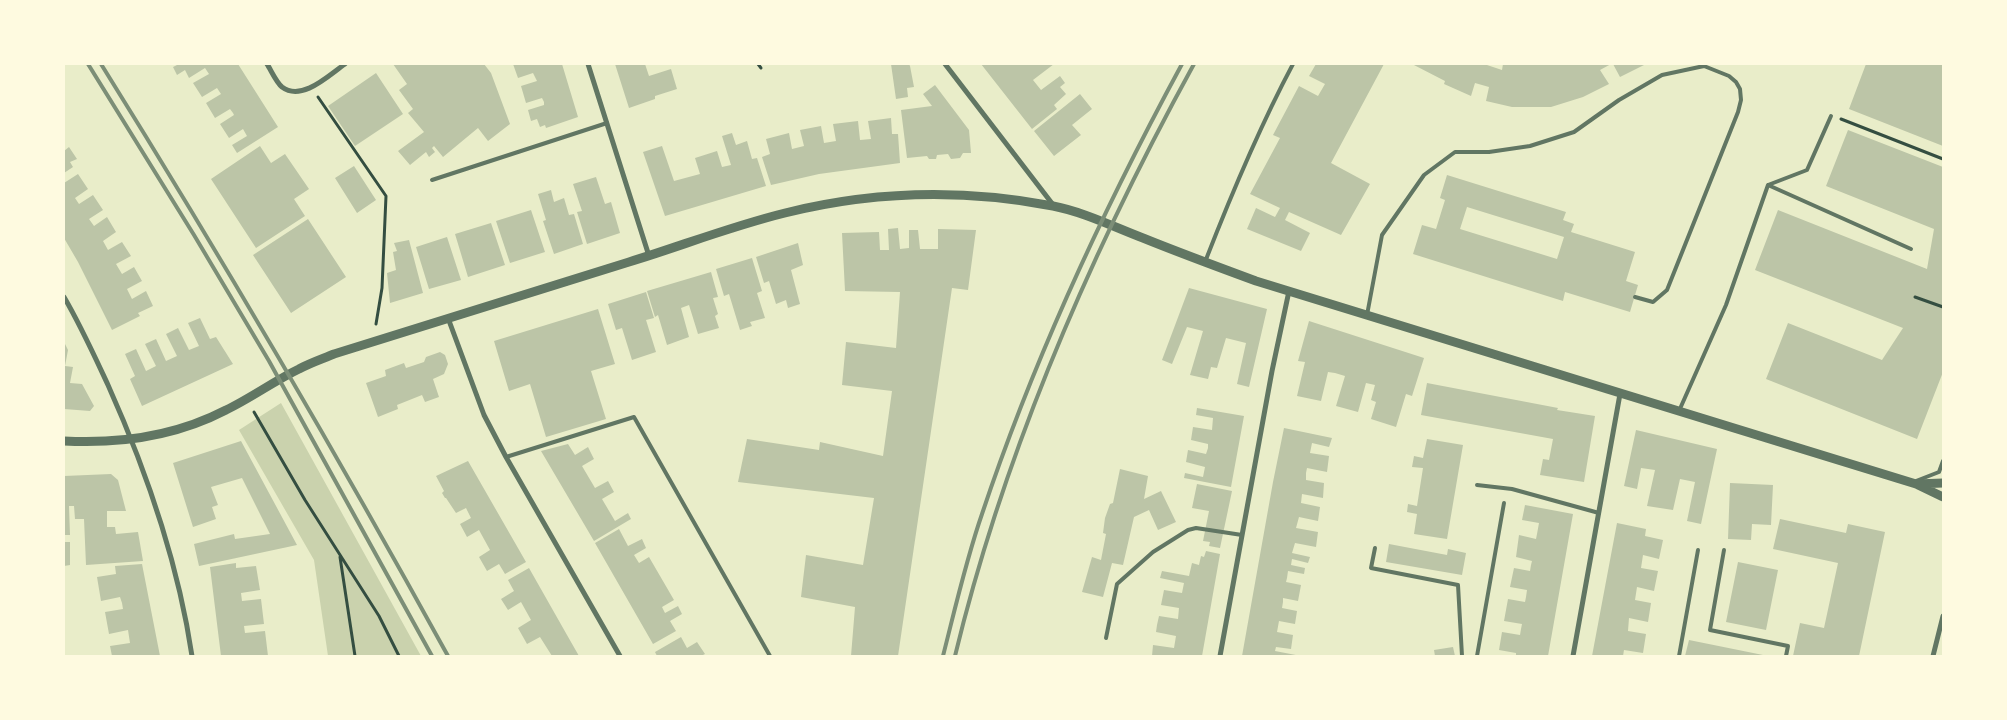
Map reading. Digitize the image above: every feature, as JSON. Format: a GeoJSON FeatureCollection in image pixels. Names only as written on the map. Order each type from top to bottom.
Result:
{"type":"FeatureCollection","features":[{"type":"Feature","properties":{"kind":"street"},"geometry":{"type":"LineString","coordinates":[[267,64],[281,87],[295,92],[310,87],[345,64]]}},
{"type":"Feature","properties":{"kind":"street"},"geometry":{"type":"LineString","coordinates":[[588,64],[649,256]]}},
{"type":"Feature","properties":{"kind":"street"},"geometry":{"type":"LineString","coordinates":[[945,64],[1055,206]]}},
{"type":"Feature","properties":{"kind":"street"},"geometry":{"type":"LineString","coordinates":[[64,441],[90,442],[132,439],[170,432],[200,422],[309,364],[741,225],[831,203],[918,194],[959,195],[1055,206],[1076,212],[1205,262],[1289,291],[1914,483],[1943,497]]}},
{"type":"Feature","properties":{"kind":"street"},"geometry":{"type":"LineString","coordinates":[[1220,656],[1272,372],[1289,291]]}},
{"type":"Feature","properties":{"kind":"street"},"geometry":{"type":"LineString","coordinates":[[64,297],[79,323],[132,439],[150,486],[172,557],[192,656]]}},
{"type":"Feature","properties":{"kind":"street"},"geometry":{"type":"LineString","coordinates":[[448,318],[484,415],[620,656]]}},
{"type":"Feature","properties":{"kind":"street"},"geometry":{"type":"LineString","coordinates":[[1573,656],[1620,394]]}},
{"type":"Feature","properties":{"kind":"street"},"geometry":{"type":"LineString","coordinates":[[1914,483],[1943,483]]}},
{"type":"Feature","properties":{"kind":"street"},"geometry":{"type":"LineString","coordinates":[[1933,656],[1943,616]]}},
{"type":"Feature","properties":{"kind":"lane"},"geometry":{"type":"LineString","coordinates":[[1205,262],[1229,200],[1268,111],[1293,64]]}},
{"type":"Feature","properties":{"kind":"lane"},"geometry":{"type":"LineString","coordinates":[[1367,315],[1382,235],[1424,175],[1455,152],[1489,152],[1530,146],[1574,132],[1619,100],[1662,74],[1704,66],[1729,76],[1736,82],[1740,89],[1741,100],[1738,112],[1667,290],[1653,302],[1635,297]]}},
{"type":"Feature","properties":{"kind":"lane"},"geometry":{"type":"LineString","coordinates":[[1679,411],[1726,305],[1768,185],[1806,170],[1831,116]]}},
{"type":"Feature","properties":{"kind":"lane"},"geometry":{"type":"LineString","coordinates":[[432,180],[607,123]]}},
{"type":"Feature","properties":{"kind":"lane"},"geometry":{"type":"LineString","coordinates":[[1768,185],[1911,249]]}},
{"type":"Feature","properties":{"kind":"lane"},"geometry":{"type":"LineString","coordinates":[[506,457],[634,417],[770,656]]}},
{"type":"Feature","properties":{"kind":"lane"},"geometry":{"type":"LineString","coordinates":[[1914,483],[1939,472],[1943,462]]}},
{"type":"Feature","properties":{"kind":"lane"},"geometry":{"type":"LineString","coordinates":[[1477,486],[1512,489],[1598,513]]}},
{"type":"Feature","properties":{"kind":"lane"},"geometry":{"type":"LineString","coordinates":[[1477,656],[1504,503]]}},
{"type":"Feature","properties":{"kind":"lane"},"geometry":{"type":"LineString","coordinates":[[1106,638],[1117,584],[1153,552],[1188,530],[1196,528],[1242,535]]}},
{"type":"Feature","properties":{"kind":"lane"},"geometry":{"type":"LineString","coordinates":[[1375,548],[1371,568],[1458,585],[1462,656]]}},
{"type":"Feature","properties":{"kind":"lane"},"geometry":{"type":"LineString","coordinates":[[1679,656],[1698,550]]}},
{"type":"Feature","properties":{"kind":"lane"},"geometry":{"type":"LineString","coordinates":[[1724,550],[1710,630],[1788,646],[1786,656]]}},
{"type":"Feature","properties":{"kind":"path"},"geometry":{"type":"LineString","coordinates":[[758,64],[760,68]]}},
{"type":"Feature","properties":{"kind":"path"},"geometry":{"type":"LineString","coordinates":[[310,87],[386,196],[382,288],[379,310]]}},
{"type":"Feature","properties":{"kind":"path"},"geometry":{"type":"LineString","coordinates":[[1831,116],[1943,159]]}},
{"type":"Feature","properties":{"kind":"path"},"geometry":{"type":"LineString","coordinates":[[1916,297],[1943,307]]}},
{"type":"Feature","properties":{"kind":"path"},"geometry":{"type":"LineString","coordinates":[[248,398],[257,418],[281,459],[379,616],[399,656]]}},
{"type":"Feature","properties":{"kind":"path"},"geometry":{"type":"LineString","coordinates":[[339,554],[355,656]]}},
{"type":"Feature","properties":{"kind":"green space"},"geometry":{"type":"Polygon","coordinates":[[[281,403],[421,656],[328,656],[314,560],[239,430],[281,403]]]}},
{"type":"Feature","properties":{"kind":"building"},"geometry":{"type":"Polygon","coordinates":[[[179,64],[238,64],[278,127],[237,153],[232,145],[247,136],[243,129],[229,138],[220,124],[234,115],[233,113],[230,109],[215,118],[206,103],[221,94],[217,88],[202,97],[193,83],[209,74],[205,68],[189,78],[185,70],[177,75],[173,67],[179,64]]]}},
{"type":"Feature","properties":{"kind":"building"},"geometry":{"type":"Polygon","coordinates":[[[393,64],[484,64],[491,73],[510,124],[488,141],[478,128],[443,157],[434,146],[432,148],[435,152],[429,157],[426,152],[410,165],[398,151],[424,132],[408,113],[413,109],[399,90],[407,84],[393,64]]]}},
{"type":"Feature","properties":{"kind":"building"},"geometry":{"type":"Polygon","coordinates":[[[513,64],[562,64],[578,117],[546,128],[545,125],[540,127],[537,119],[531,121],[528,110],[544,105],[544,102],[542,98],[526,103],[521,86],[537,81],[533,73],[518,78],[513,64]]]}},
{"type":"Feature","properties":{"kind":"building"},"geometry":{"type":"Polygon","coordinates":[[[615,64],[645,64],[649,76],[671,69],[677,89],[655,96],[655,99],[629,108],[615,64]]]}},
{"type":"Feature","properties":{"kind":"building"},"geometry":{"type":"Polygon","coordinates":[[[891,64],[909,64],[914,87],[907,88],[908,97],[896,99],[891,64]]]}},
{"type":"Feature","properties":{"kind":"building"},"geometry":{"type":"Polygon","coordinates":[[[981,64],[1054,64],[1033,80],[1041,90],[1060,76],[1065,83],[1060,87],[1066,94],[1054,105],[1057,109],[1032,129],[981,64]]]}},
{"type":"Feature","properties":{"kind":"building"},"geometry":{"type":"Polygon","coordinates":[[[1316,64],[1384,64],[1331,163],[1370,184],[1341,235],[1289,212],[1285,220],[1310,233],[1301,251],[1247,229],[1256,208],[1275,217],[1280,208],[1250,194],[1280,138],[1273,135],[1299,86],[1318,96],[1325,84],[1309,76],[1316,64]]]}},
{"type":"Feature","properties":{"kind":"building"},"geometry":{"type":"Polygon","coordinates":[[[1412,64],[1484,64],[1502,70],[1503,64],[1611,64],[1600,70],[1609,84],[1583,97],[1551,107],[1512,107],[1486,101],[1489,87],[1475,83],[1471,96],[1444,84],[1445,81],[1412,64]]]}},
{"type":"Feature","properties":{"kind":"building"},"geometry":{"type":"Polygon","coordinates":[[[1613,64],[1646,64],[1620,77],[1613,64]]]}},
{"type":"Feature","properties":{"kind":"building"},"geometry":{"type":"Polygon","coordinates":[[[1866,64],[1943,64],[1943,146],[1849,109],[1866,64]]]}},
{"type":"Feature","properties":{"kind":"building"},"geometry":{"type":"Polygon","coordinates":[[[376,73],[403,114],[355,146],[328,106],[376,73]]]}},
{"type":"Feature","properties":{"kind":"building"},"geometry":{"type":"Polygon","coordinates":[[[935,85],[969,130],[971,153],[963,153],[960,158],[951,159],[948,154],[937,155],[936,159],[929,159],[927,156],[907,158],[901,110],[932,106],[923,94],[935,85]]]}},
{"type":"Feature","properties":{"kind":"building"},"geometry":{"type":"Polygon","coordinates":[[[1080,94],[1092,109],[1072,125],[1081,135],[1054,156],[1034,131],[1080,94]]]}},
{"type":"Feature","properties":{"kind":"building"},"geometry":{"type":"Polygon","coordinates":[[[891,118],[892,134],[898,134],[900,163],[819,174],[771,185],[762,157],[770,154],[766,139],[789,133],[792,149],[804,146],[800,130],[821,126],[824,143],[836,141],[833,124],[858,121],[860,140],[871,139],[868,121],[891,118]]]}},
{"type":"Feature","properties":{"kind":"building"},"geometry":{"type":"Polygon","coordinates":[[[1848,130],[1943,167],[1943,372],[1917,439],[1766,379],[1788,323],[1882,360],[1903,328],[1755,270],[1778,210],[1927,269],[1934,229],[1826,186],[1848,130]]]}},
{"type":"Feature","properties":{"kind":"building"},"geometry":{"type":"Polygon","coordinates":[[[732,133],[736,145],[747,141],[752,159],[757,158],[766,186],[665,216],[643,152],[662,146],[674,181],[700,174],[695,158],[717,151],[722,167],[731,165],[722,136],[732,133]]]}},
{"type":"Feature","properties":{"kind":"building"},"geometry":{"type":"Polygon","coordinates":[[[260,146],[271,163],[285,154],[309,189],[294,199],[305,216],[256,248],[211,179],[260,146]]]}},
{"type":"Feature","properties":{"kind":"building"},"geometry":{"type":"Polygon","coordinates":[[[69,147],[77,159],[70,162],[73,167],[64,173],[64,151],[69,147]]]}},
{"type":"Feature","properties":{"kind":"building"},"geometry":{"type":"Polygon","coordinates":[[[354,166],[376,200],[357,213],[335,178],[354,166]]]}},
{"type":"Feature","properties":{"kind":"building"},"geometry":{"type":"Polygon","coordinates":[[[78,174],[88,189],[75,198],[79,204],[93,195],[103,210],[89,219],[94,226],[107,217],[116,232],[103,241],[108,250],[122,242],[131,256],[116,264],[122,274],[134,267],[142,281],[127,289],[132,299],[146,291],[153,306],[138,313],[140,316],[112,330],[64,238],[64,183],[78,174]]]}},
{"type":"Feature","properties":{"kind":"building"},"geometry":{"type":"Polygon","coordinates":[[[1447,175],[1566,212],[1563,220],[1574,224],[1571,232],[1635,252],[1626,281],[1638,285],[1630,312],[1565,292],[1563,301],[1413,254],[1422,225],[1436,229],[1445,200],[1440,198],[1447,175]],[[1467,207],[1460,229],[1557,259],[1564,237],[1467,207]]]}},
{"type":"Feature","properties":{"kind":"building"},"geometry":{"type":"Polygon","coordinates":[[[596,177],[605,204],[611,202],[620,233],[587,244],[577,212],[582,211],[573,184],[596,177]]]}},
{"type":"Feature","properties":{"kind":"building"},"geometry":{"type":"Polygon","coordinates":[[[551,190],[554,202],[564,198],[569,215],[574,214],[583,244],[554,254],[543,221],[546,220],[538,194],[551,190]]]}},
{"type":"Feature","properties":{"kind":"building"},"geometry":{"type":"Polygon","coordinates":[[[531,210],[545,252],[510,263],[496,221],[531,210]]]}},
{"type":"Feature","properties":{"kind":"building"},"geometry":{"type":"Polygon","coordinates":[[[308,219],[346,277],[291,313],[253,255],[308,219]]]}},
{"type":"Feature","properties":{"kind":"building"},"geometry":{"type":"Polygon","coordinates":[[[491,223],[505,265],[468,277],[455,234],[491,223]]]}},
{"type":"Feature","properties":{"kind":"building"},"geometry":{"type":"Polygon","coordinates":[[[898,228],[900,249],[909,248],[909,230],[918,230],[920,249],[938,249],[938,229],[976,230],[968,290],[952,288],[898,656],[851,656],[855,607],[801,597],[806,555],[863,565],[874,498],[738,482],[747,439],[819,450],[820,442],[883,456],[892,391],[842,385],[846,342],[896,348],[900,292],[845,291],[842,233],[879,232],[880,250],[889,250],[888,229],[898,228]]]}},
{"type":"Feature","properties":{"kind":"building"},"geometry":{"type":"Polygon","coordinates":[[[447,237],[461,280],[429,289],[416,247],[447,237]]]}},
{"type":"Feature","properties":{"kind":"building"},"geometry":{"type":"Polygon","coordinates":[[[409,240],[423,293],[390,303],[387,273],[396,270],[393,252],[397,251],[394,243],[409,240]]]}},
{"type":"Feature","properties":{"kind":"building"},"geometry":{"type":"Polygon","coordinates":[[[798,243],[803,265],[791,270],[800,304],[788,308],[786,300],[776,304],[769,281],[764,283],[756,257],[798,243]]]}},
{"type":"Feature","properties":{"kind":"building"},"geometry":{"type":"Polygon","coordinates":[[[752,258],[762,291],[757,293],[765,318],[750,322],[752,326],[740,330],[729,294],[724,296],[716,269],[752,258]]]}},
{"type":"Feature","properties":{"kind":"building"},"geometry":{"type":"Polygon","coordinates":[[[711,272],[718,297],[713,298],[718,314],[715,316],[719,328],[698,334],[689,305],[681,308],[689,337],[667,345],[658,315],[655,317],[647,291],[711,272]]]}},
{"type":"Feature","properties":{"kind":"building"},"geometry":{"type":"Polygon","coordinates":[[[1189,288],[1267,309],[1249,387],[1237,384],[1246,343],[1226,338],[1217,368],[1211,367],[1208,379],[1190,375],[1203,331],[1187,327],[1172,364],[1162,360],[1189,288]]]}},
{"type":"Feature","properties":{"kind":"building"},"geometry":{"type":"Polygon","coordinates":[[[646,292],[654,318],[646,320],[656,352],[632,360],[622,328],[616,330],[608,304],[646,292]]]}},
{"type":"Feature","properties":{"kind":"building"},"geometry":{"type":"Polygon","coordinates":[[[598,309],[615,364],[591,371],[606,419],[546,437],[530,384],[509,391],[494,341],[598,309]]]}},
{"type":"Feature","properties":{"kind":"building"},"geometry":{"type":"Polygon","coordinates":[[[200,318],[210,339],[216,337],[233,364],[142,406],[130,379],[135,376],[125,354],[136,349],[146,371],[156,366],[145,344],[156,339],[166,361],[177,356],[166,334],[178,328],[189,350],[199,346],[188,323],[200,318]]]}},
{"type":"Feature","properties":{"kind":"building"},"geometry":{"type":"Polygon","coordinates":[[[1309,321],[1424,358],[1412,396],[1406,394],[1396,427],[1371,419],[1376,402],[1371,400],[1375,385],[1366,383],[1358,412],[1336,406],[1345,376],[1335,373],[1328,372],[1321,401],[1297,396],[1305,362],[1298,361],[1309,321]]]}},
{"type":"Feature","properties":{"kind":"building"},"geometry":{"type":"Polygon","coordinates":[[[64,342],[68,350],[65,366],[73,367],[70,383],[82,384],[94,406],[90,411],[64,409],[64,342]]]}},
{"type":"Feature","properties":{"kind":"building"},"geometry":{"type":"Polygon","coordinates":[[[440,352],[445,355],[448,364],[444,374],[433,379],[439,397],[425,402],[422,395],[397,405],[398,409],[378,417],[366,383],[386,376],[385,370],[404,363],[406,368],[424,362],[426,357],[440,352]]]}},
{"type":"Feature","properties":{"kind":"building"},"geometry":{"type":"Polygon","coordinates":[[[1427,383],[1595,416],[1584,482],[1540,475],[1543,459],[1549,460],[1553,439],[1421,415],[1427,383]]]}},
{"type":"Feature","properties":{"kind":"building"},"geometry":{"type":"Polygon","coordinates":[[[1197,408],[1244,416],[1231,487],[1184,478],[1185,473],[1203,477],[1205,467],[1186,462],[1188,450],[1206,454],[1208,448],[1208,444],[1191,440],[1193,427],[1212,430],[1213,418],[1196,415],[1197,408]]]}},
{"type":"Feature","properties":{"kind":"building"},"geometry":{"type":"Polygon","coordinates":[[[1284,428],[1332,438],[1329,447],[1312,443],[1310,453],[1329,456],[1327,472],[1307,468],[1306,473],[1306,480],[1324,483],[1323,498],[1302,494],[1301,503],[1320,507],[1318,521],[1299,517],[1296,528],[1318,532],[1316,547],[1295,543],[1292,553],[1310,557],[1308,563],[1292,559],[1291,565],[1305,568],[1304,574],[1288,571],[1286,582],[1301,585],[1298,601],[1283,598],[1282,608],[1297,611],[1295,624],[1279,621],[1277,632],[1293,635],[1291,649],[1276,647],[1275,651],[1301,656],[1242,656],[1273,482],[1284,428]]]}},
{"type":"Feature","properties":{"kind":"building"},"geometry":{"type":"Polygon","coordinates":[[[1636,430],[1717,449],[1701,524],[1687,521],[1695,482],[1680,479],[1673,510],[1647,506],[1655,470],[1641,468],[1637,489],[1624,486],[1636,430]]]}},
{"type":"Feature","properties":{"kind":"building"},"geometry":{"type":"Polygon","coordinates":[[[1427,439],[1463,445],[1447,539],[1414,534],[1417,514],[1407,512],[1408,504],[1417,506],[1423,468],[1412,467],[1414,456],[1423,458],[1427,439]]]}},
{"type":"Feature","properties":{"kind":"building"},"geometry":{"type":"Polygon","coordinates":[[[241,441],[297,545],[199,566],[194,544],[234,534],[235,539],[270,534],[242,478],[211,487],[218,505],[212,507],[216,519],[193,527],[173,463],[241,441]]]}},
{"type":"Feature","properties":{"kind":"building"},"geometry":{"type":"Polygon","coordinates":[[[568,444],[575,455],[588,447],[594,459],[582,466],[595,488],[608,481],[614,492],[602,499],[615,521],[628,513],[631,519],[594,541],[541,451],[568,444]]]}},
{"type":"Feature","properties":{"kind":"building"},"geometry":{"type":"Polygon","coordinates":[[[468,461],[526,562],[505,574],[499,564],[487,571],[479,557],[490,550],[479,530],[467,537],[460,524],[471,518],[466,508],[456,513],[442,493],[444,491],[436,476],[468,461]]]}},
{"type":"Feature","properties":{"kind":"building"},"geometry":{"type":"Polygon","coordinates":[[[1120,469],[1148,476],[1144,499],[1161,491],[1176,522],[1158,530],[1149,510],[1134,517],[1123,565],[1112,563],[1103,597],[1082,592],[1092,557],[1101,560],[1106,534],[1103,533],[1105,518],[1110,504],[1113,503],[1120,469]]]}},
{"type":"Feature","properties":{"kind":"building"},"geometry":{"type":"Polygon","coordinates":[[[111,474],[118,480],[126,511],[107,511],[107,527],[115,527],[116,534],[138,532],[143,561],[86,565],[84,519],[75,519],[74,506],[69,506],[70,535],[64,535],[64,476],[111,474]]]}},
{"type":"Feature","properties":{"kind":"building"},"geometry":{"type":"Polygon","coordinates":[[[1730,483],[1773,485],[1771,525],[1752,524],[1751,540],[1728,539],[1730,483]]]}},
{"type":"Feature","properties":{"kind":"building"},"geometry":{"type":"Polygon","coordinates":[[[1197,484],[1232,491],[1220,548],[1209,546],[1210,542],[1203,541],[1209,511],[1192,508],[1197,484]]]}},
{"type":"Feature","properties":{"kind":"building"},"geometry":{"type":"Polygon","coordinates":[[[1525,505],[1573,514],[1548,656],[1516,656],[1516,653],[1499,650],[1502,632],[1520,635],[1522,624],[1504,621],[1508,599],[1525,602],[1526,597],[1527,590],[1510,587],[1514,568],[1530,571],[1532,561],[1516,557],[1519,535],[1536,539],[1537,534],[1539,523],[1522,520],[1525,505]]]}},
{"type":"Feature","properties":{"kind":"building"},"geometry":{"type":"Polygon","coordinates":[[[1780,519],[1846,533],[1848,524],[1885,532],[1859,656],[1793,656],[1800,623],[1824,628],[1838,563],[1773,549],[1780,519]]]}},
{"type":"Feature","properties":{"kind":"building"},"geometry":{"type":"Polygon","coordinates":[[[1617,523],[1646,529],[1645,536],[1663,540],[1659,559],[1643,555],[1641,568],[1658,571],[1654,591],[1637,587],[1635,600],[1651,603],[1648,622],[1629,618],[1628,631],[1646,634],[1643,653],[1624,650],[1623,656],[1592,656],[1617,523]]]}},
{"type":"Feature","properties":{"kind":"building"},"geometry":{"type":"Polygon","coordinates":[[[619,529],[628,546],[642,539],[646,548],[634,555],[639,563],[649,557],[674,600],[662,607],[665,613],[678,606],[682,614],[670,621],[676,631],[653,644],[595,543],[619,529]]]}},
{"type":"Feature","properties":{"kind":"building"},"geometry":{"type":"Polygon","coordinates":[[[64,542],[70,542],[70,565],[64,566],[64,542]]]}},
{"type":"Feature","properties":{"kind":"building"},"geometry":{"type":"Polygon","coordinates":[[[1389,544],[1447,555],[1448,549],[1466,553],[1462,575],[1386,562],[1389,544]]]}},
{"type":"Feature","properties":{"kind":"building"},"geometry":{"type":"Polygon","coordinates":[[[1206,551],[1220,554],[1202,656],[1152,656],[1153,645],[1174,648],[1176,636],[1156,632],[1157,625],[1159,616],[1178,619],[1179,608],[1161,605],[1164,590],[1182,593],[1184,583],[1160,578],[1162,571],[1189,576],[1192,563],[1199,565],[1201,556],[1204,557],[1206,551]]]}},
{"type":"Feature","properties":{"kind":"building"},"geometry":{"type":"Polygon","coordinates":[[[1738,562],[1778,570],[1766,630],[1726,622],[1738,562]]]}},
{"type":"Feature","properties":{"kind":"building"},"geometry":{"type":"Polygon","coordinates":[[[236,563],[236,568],[256,566],[260,590],[241,593],[242,601],[261,599],[264,624],[244,626],[245,633],[265,631],[268,656],[221,656],[210,567],[236,563]]]}},
{"type":"Feature","properties":{"kind":"building"},"geometry":{"type":"Polygon","coordinates":[[[142,564],[160,656],[112,656],[110,646],[130,643],[128,630],[109,634],[105,612],[123,609],[122,603],[120,597],[101,601],[97,577],[116,574],[115,566],[142,564]]]}},
{"type":"Feature","properties":{"kind":"building"},"geometry":{"type":"Polygon","coordinates":[[[529,568],[579,656],[552,656],[540,637],[527,644],[518,628],[531,620],[521,602],[508,610],[501,599],[514,591],[508,580],[529,568]]]}},
{"type":"Feature","properties":{"kind":"building"},"geometry":{"type":"Polygon","coordinates":[[[681,637],[687,648],[697,642],[705,654],[701,656],[657,656],[655,652],[681,637]]]}},
{"type":"Feature","properties":{"kind":"building"},"geometry":{"type":"Polygon","coordinates":[[[1689,640],[1763,655],[1763,656],[1685,656],[1689,640]]]}},
{"type":"Feature","properties":{"kind":"building"},"geometry":{"type":"Polygon","coordinates":[[[1453,647],[1455,656],[1435,656],[1434,650],[1453,647]]]}},
{"type":"Feature","properties":{"kind":"railway"},"geometry":{"type":"LineString","coordinates":[[88,64],[194,235],[269,361],[432,656]]}},
{"type":"Feature","properties":{"kind":"railway"},"geometry":{"type":"LineString","coordinates":[[101,64],[279,358],[448,656]]}},
{"type":"Feature","properties":{"kind":"railway"},"geometry":{"type":"LineString","coordinates":[[943,656],[976,531],[1024,398],[1072,284],[1098,229],[1182,64]]}},
{"type":"Feature","properties":{"kind":"railway"},"geometry":{"type":"LineString","coordinates":[[955,656],[975,579],[999,502],[1055,352],[1121,206],[1156,134],[1194,64]]}}]}
